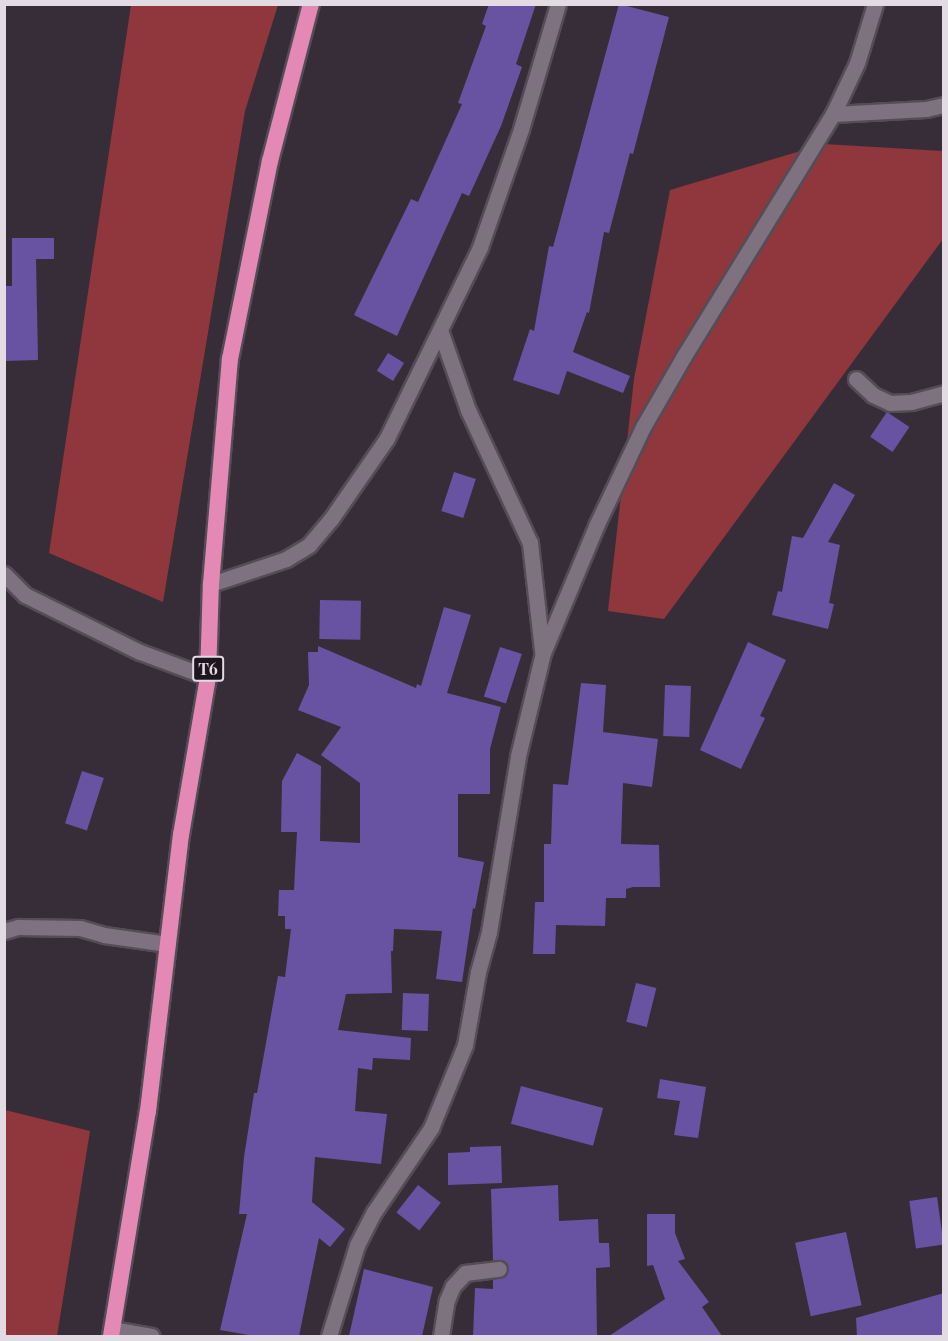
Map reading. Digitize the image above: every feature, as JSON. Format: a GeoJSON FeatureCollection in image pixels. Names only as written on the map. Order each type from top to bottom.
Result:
{"type":"FeatureCollection","features":[{"type":"Feature","properties":{"kind":"highway","name":"T6"},"geometry":{"type":"LineString","coordinates":[[112,1333],[148,1111],[166,944],[181,835],[208,677],[211,584],[230,359],[270,161],[311,4]]}},
{"type":"Feature","properties":{"kind":"street"},"geometry":{"type":"LineString","coordinates":[[211,584],[286,560],[309,545],[332,519],[387,438],[441,333],[480,247],[521,129],[558,4]]}},
{"type":"Feature","properties":{"kind":"street"},"geometry":{"type":"LineString","coordinates":[[329,1336],[357,1245],[374,1212],[431,1128],[465,1045],[478,972],[489,932],[518,756],[543,653],[596,526],[644,427],[684,356],[833,114],[857,63],[875,4]]}},
{"type":"Feature","properties":{"kind":"street"},"geometry":{"type":"LineString","coordinates":[[833,114],[944,105]]}},
{"type":"Feature","properties":{"kind":"street"},"geometry":{"type":"LineString","coordinates":[[441,333],[468,410],[530,543],[543,653]]}},
{"type":"Feature","properties":{"kind":"street"},"geometry":{"type":"LineString","coordinates":[[856,379],[873,395],[890,403],[911,402],[944,393]]}},
{"type":"Feature","properties":{"kind":"street"},"geometry":{"type":"LineString","coordinates":[[4,574],[25,595],[141,652],[208,677]]}},
{"type":"Feature","properties":{"kind":"street"},"geometry":{"type":"LineString","coordinates":[[4,931],[18,927],[81,928],[104,935],[166,944]]}},
{"type":"Feature","properties":{"kind":"street"},"geometry":{"type":"LineString","coordinates":[[441,1336],[447,1300],[453,1286],[465,1273],[499,1269]]}},
{"type":"Feature","properties":{"kind":"street"},"geometry":{"type":"LineString","coordinates":[[112,1333],[151,1336]]}},
{"type":"Feature","properties":{"kind":"shaded area"},"geometry":{"type":"Polygon","coordinates":[[[131,5],[278,5],[245,111],[163,602],[49,553],[131,5]]]}},
{"type":"Feature","properties":{"kind":"shaded area"},"geometry":{"type":"Polygon","coordinates":[[[824,144],[943,151],[943,239],[664,619],[608,611],[634,379],[670,190],[824,144]]]}},
{"type":"Feature","properties":{"kind":"shaded area"},"geometry":{"type":"Polygon","coordinates":[[[5,1110],[90,1131],[57,1336],[5,1336],[5,1110]]]}},
{"type":"Feature","properties":{"kind":"building"},"geometry":{"type":"Polygon","coordinates":[[[489,4],[536,4],[516,64],[522,67],[501,126],[469,196],[462,193],[397,336],[354,315],[411,199],[418,202],[462,104],[458,103],[486,26],[482,24],[489,4]]]}},
{"type":"Feature","properties":{"kind":"building"},"geometry":{"type":"Polygon","coordinates":[[[619,4],[669,17],[633,154],[630,153],[609,233],[604,232],[589,313],[587,312],[573,352],[630,376],[623,393],[567,371],[559,395],[513,380],[530,329],[534,331],[549,246],[553,247],[619,4]]]}},
{"type":"Feature","properties":{"kind":"building"},"geometry":{"type":"Polygon","coordinates":[[[12,238],[54,238],[54,259],[36,259],[38,360],[4,361],[4,286],[12,286],[12,238]]]}},
{"type":"Feature","properties":{"kind":"building"},"geometry":{"type":"Polygon","coordinates":[[[388,353],[404,363],[393,381],[377,371],[388,353]]]}},
{"type":"Feature","properties":{"kind":"building"},"geometry":{"type":"Polygon","coordinates":[[[887,412],[909,427],[893,452],[870,437],[887,412]]]}},
{"type":"Feature","properties":{"kind":"building"},"geometry":{"type":"Polygon","coordinates":[[[454,472],[476,479],[463,518],[441,511],[454,472]]]}},
{"type":"Feature","properties":{"kind":"building"},"geometry":{"type":"Polygon","coordinates":[[[834,483],[855,495],[828,542],[840,545],[829,603],[834,604],[828,629],[772,615],[778,591],[782,592],[792,536],[803,538],[834,483]]]}},
{"type":"Feature","properties":{"kind":"building"},"geometry":{"type":"Polygon","coordinates":[[[320,600],[361,601],[360,640],[319,639],[320,600]]]}},
{"type":"Feature","properties":{"kind":"building"},"geometry":{"type":"Polygon","coordinates":[[[444,607],[471,615],[447,693],[501,707],[490,749],[490,794],[458,794],[458,857],[484,862],[475,909],[473,908],[462,982],[436,979],[442,931],[394,929],[393,951],[391,951],[392,993],[346,994],[338,1030],[411,1038],[410,1060],[373,1058],[372,1070],[358,1068],[355,1111],[387,1114],[381,1164],[315,1157],[312,1202],[345,1229],[330,1247],[319,1238],[299,1336],[254,1336],[220,1330],[247,1214],[239,1214],[244,1157],[254,1093],[257,1093],[278,976],[285,977],[291,929],[285,929],[285,916],[278,916],[279,890],[294,890],[297,832],[281,832],[282,781],[297,753],[321,766],[320,841],[360,843],[360,783],[321,755],[341,727],[298,710],[309,685],[308,652],[318,652],[318,646],[416,688],[417,684],[421,686],[444,607]]]}},
{"type":"Feature","properties":{"kind":"building"},"geometry":{"type":"Polygon","coordinates":[[[748,642],[786,660],[760,716],[765,718],[741,769],[700,750],[748,642]]]}},
{"type":"Feature","properties":{"kind":"building"},"geometry":{"type":"Polygon","coordinates":[[[500,647],[522,654],[506,704],[484,696],[500,647]]]}},
{"type":"Feature","properties":{"kind":"building"},"geometry":{"type":"Polygon","coordinates":[[[581,683],[606,685],[603,732],[658,739],[652,787],[623,783],[621,844],[659,845],[660,887],[633,887],[626,889],[626,898],[606,898],[605,926],[556,925],[555,954],[533,954],[535,902],[544,902],[544,844],[551,844],[553,784],[568,785],[581,683]]]}},
{"type":"Feature","properties":{"kind":"building"},"geometry":{"type":"Polygon","coordinates":[[[665,685],[691,686],[689,737],[663,736],[665,685]]]}},
{"type":"Feature","properties":{"kind":"building"},"geometry":{"type":"Polygon","coordinates":[[[82,771],[104,778],[87,830],[65,823],[82,771]]]}},
{"type":"Feature","properties":{"kind":"building"},"geometry":{"type":"Polygon","coordinates":[[[636,983],[656,988],[647,1027],[626,1022],[636,983]]]}},
{"type":"Feature","properties":{"kind":"building"},"geometry":{"type":"Polygon","coordinates":[[[403,993],[429,994],[428,1031],[402,1030],[403,993]]]}},
{"type":"Feature","properties":{"kind":"building"},"geometry":{"type":"Polygon","coordinates":[[[660,1079],[706,1087],[698,1138],[674,1135],[680,1101],[657,1098],[660,1079]]]}},
{"type":"Feature","properties":{"kind":"building"},"geometry":{"type":"Polygon","coordinates":[[[521,1086],[603,1108],[593,1146],[511,1124],[521,1086]]]}},
{"type":"Feature","properties":{"kind":"building"},"geometry":{"type":"Polygon","coordinates":[[[501,1146],[502,1183],[448,1185],[448,1153],[470,1152],[470,1147],[501,1146]]]}},
{"type":"Feature","properties":{"kind":"building"},"geometry":{"type":"Polygon","coordinates":[[[418,1185],[441,1203],[419,1230],[396,1213],[418,1185]]]}},
{"type":"Feature","properties":{"kind":"building"},"geometry":{"type":"Polygon","coordinates":[[[558,1185],[559,1221],[598,1219],[599,1243],[609,1243],[610,1267],[596,1268],[597,1336],[473,1336],[475,1288],[493,1289],[493,1280],[504,1277],[509,1268],[503,1260],[493,1260],[491,1189],[558,1185]]]}},
{"type":"Feature","properties":{"kind":"building"},"geometry":{"type":"Polygon","coordinates":[[[937,1197],[944,1245],[916,1248],[909,1201],[937,1197]]]}},
{"type":"Feature","properties":{"kind":"building"},"geometry":{"type":"Polygon","coordinates":[[[647,1214],[675,1214],[675,1233],[685,1259],[678,1261],[709,1302],[702,1307],[722,1336],[609,1336],[665,1299],[653,1265],[647,1266],[647,1214]]]}},
{"type":"Feature","properties":{"kind":"building"},"geometry":{"type":"Polygon","coordinates":[[[846,1232],[862,1305],[811,1316],[795,1243],[846,1232]]]}},
{"type":"Feature","properties":{"kind":"building"},"geometry":{"type":"Polygon","coordinates":[[[364,1269],[433,1287],[422,1336],[349,1336],[364,1269]]]}},
{"type":"Feature","properties":{"kind":"building"},"geometry":{"type":"Polygon","coordinates":[[[944,1293],[944,1336],[857,1336],[856,1318],[944,1293]]]}}]}
